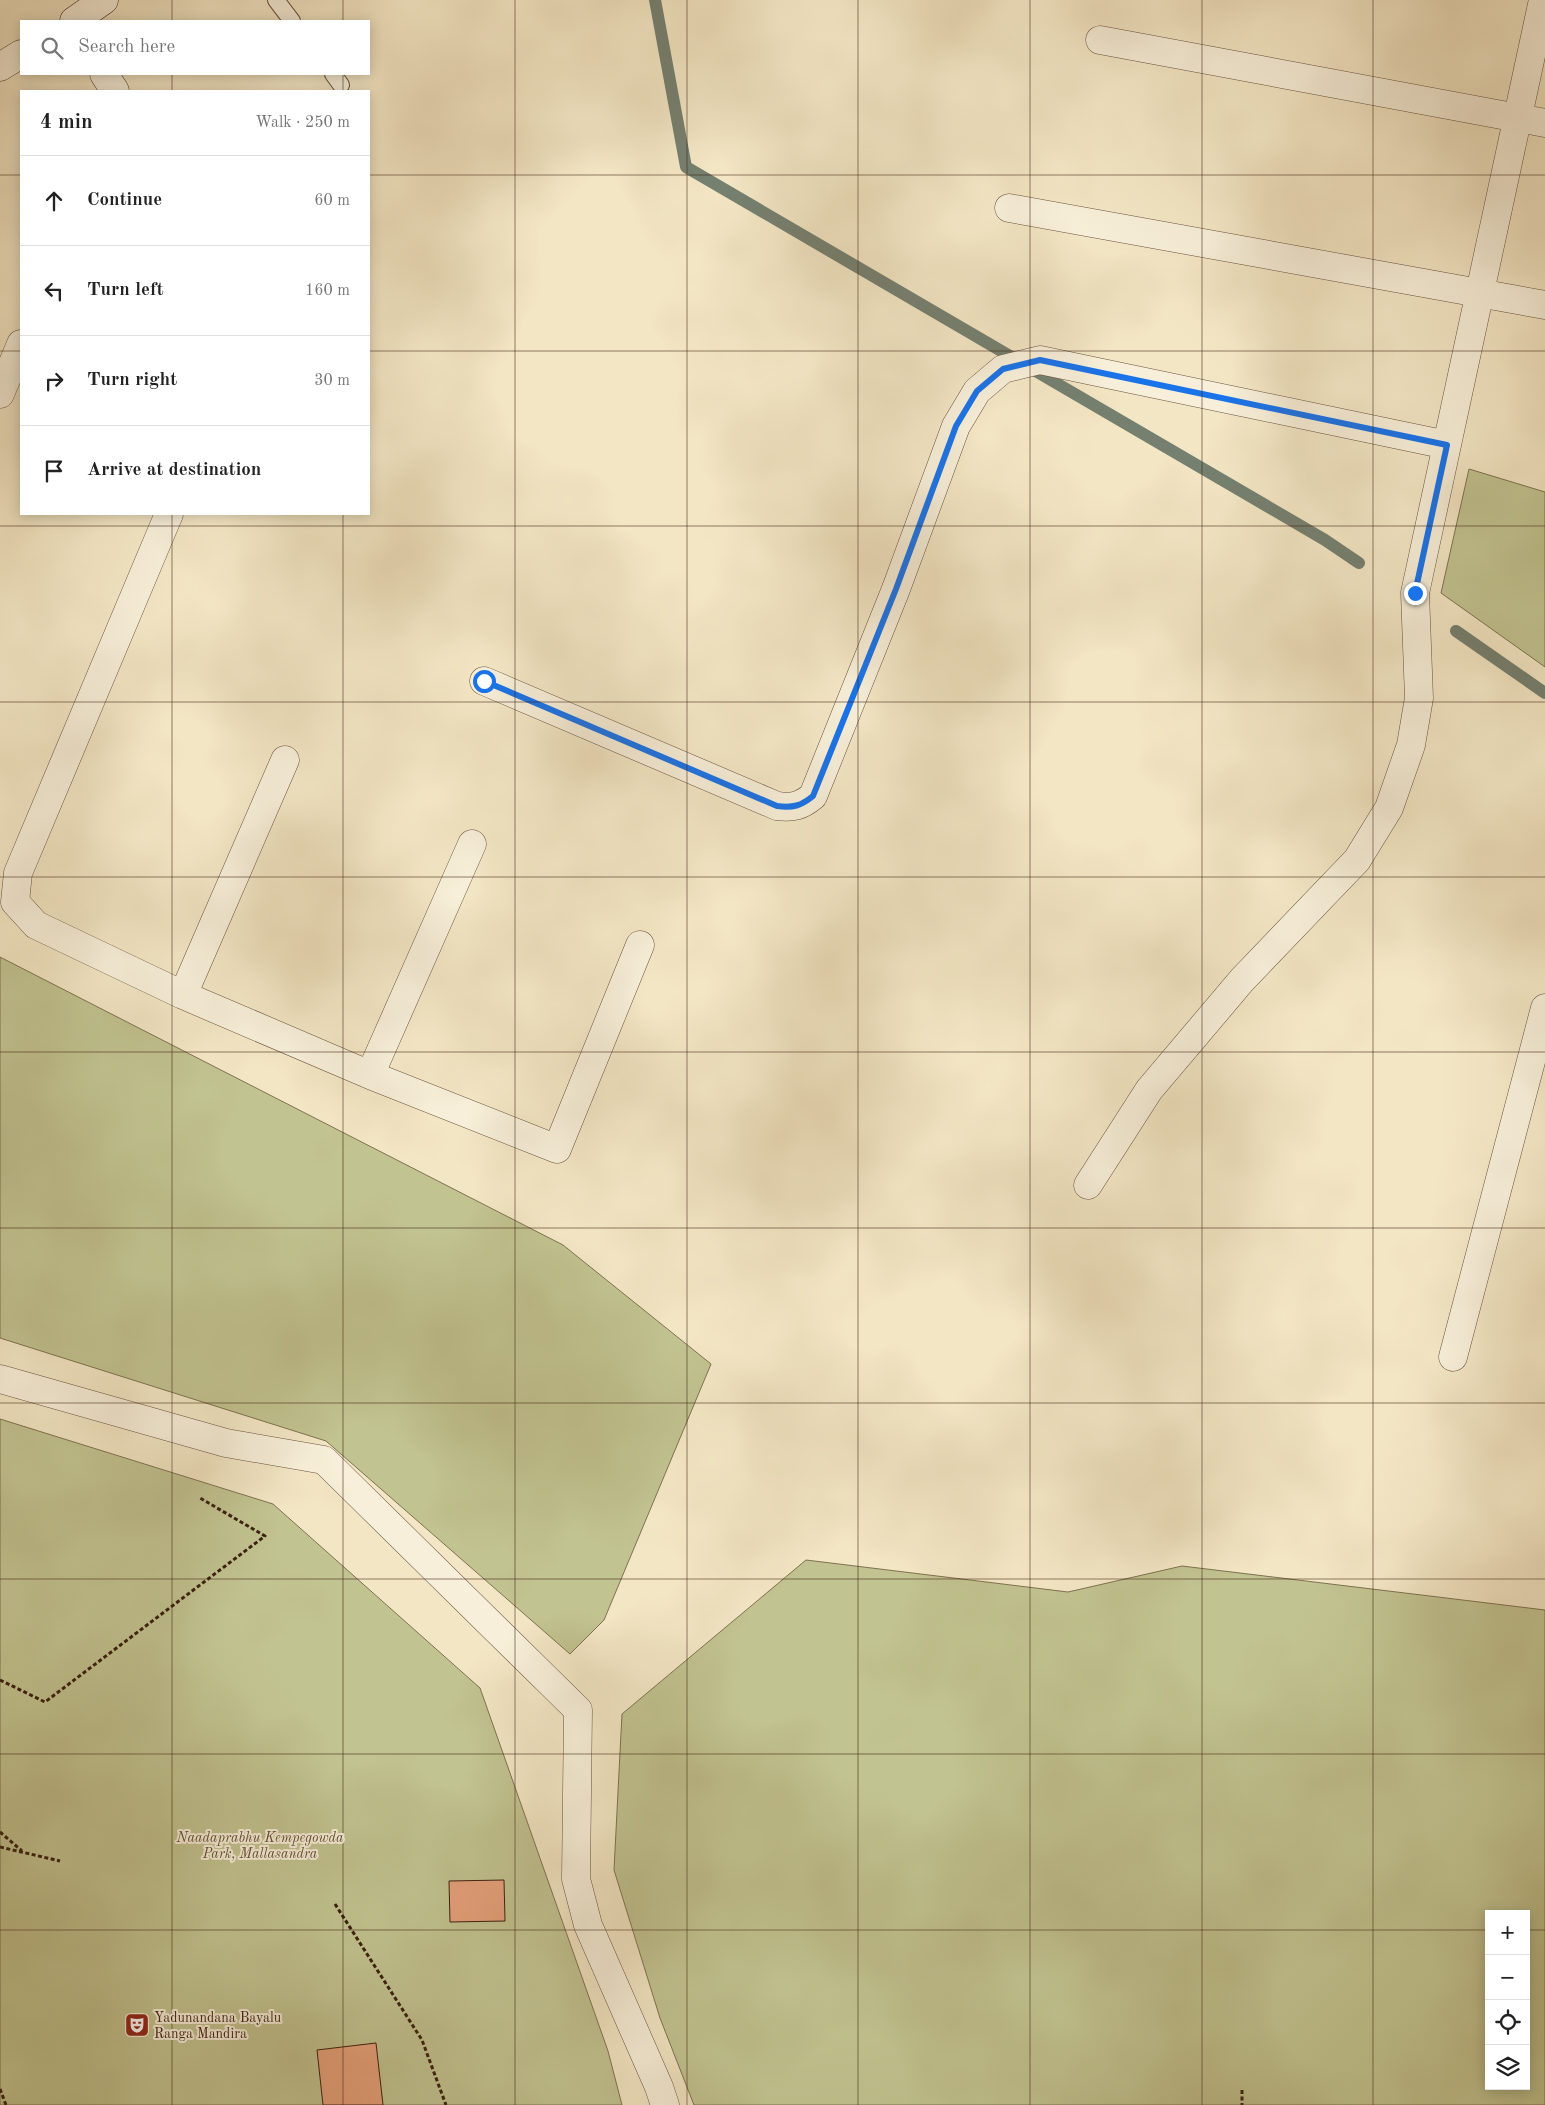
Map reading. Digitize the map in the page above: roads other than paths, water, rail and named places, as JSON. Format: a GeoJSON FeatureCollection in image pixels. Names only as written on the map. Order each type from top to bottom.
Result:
{"type":"FeatureCollection","features":[{"type":"Feature","properties":{"kind":"street"},"geometry":{"type":"LineString","coordinates":[[75,20],[104,0]]}},
{"type":"Feature","properties":{"kind":"street"},"geometry":{"type":"LineString","coordinates":[[1088,1185],[1149,1090],[1242,980],[1356,860],[1388,808],[1411,745],[1418,698],[1415,593],[1543,0]]}},
{"type":"Feature","properties":{"kind":"street"},"geometry":{"type":"LineString","coordinates":[[1100,40],[1545,123]]}},
{"type":"Feature","properties":{"kind":"street"},"geometry":{"type":"LineString","coordinates":[[0,68],[20,55]]}},
{"type":"Feature","properties":{"kind":"street"},"geometry":{"type":"LineString","coordinates":[[105,75],[114,90]]}},
{"type":"Feature","properties":{"kind":"street"},"geometry":{"type":"LineString","coordinates":[[1009,208],[1545,305]]}},
{"type":"Feature","properties":{"kind":"street"},"geometry":{"type":"LineString","coordinates":[[0,343],[20,331]]}},
{"type":"Feature","properties":{"kind":"street"},"geometry":{"type":"LineString","coordinates":[[0,394],[20,346]]}},
{"type":"Feature","properties":{"kind":"street"},"geometry":{"type":"LineString","coordinates":[[484,681],[777,806],[789,808],[803,804],[813,796],[896,589],[956,426],[977,391],[1003,369],[1040,360],[1447,445]]}},
{"type":"Feature","properties":{"kind":"street"},"geometry":{"type":"LineString","coordinates":[[169,515],[18,873],[15,902],[36,925],[182,995],[370,1076],[557,1149],[640,945]]}},
{"type":"Feature","properties":{"kind":"street"},"geometry":{"type":"LineString","coordinates":[[182,995],[285,760]]}},
{"type":"Feature","properties":{"kind":"street"},"geometry":{"type":"LineString","coordinates":[[370,1076],[472,844]]}},
{"type":"Feature","properties":{"kind":"street"},"geometry":{"type":"LineString","coordinates":[[1452,1357],[1545,1008]]}},
{"type":"Feature","properties":{"kind":"street"},"geometry":{"type":"LineString","coordinates":[[0,1378],[226,1443],[324,1460],[578,1710],[576,1879],[588,1925],[659,2087],[665,2105]]}},
{"type":"Feature","properties":{"kind":"lane"},"geometry":{"type":"LineString","coordinates":[[276,0],[291,20]]}},
{"type":"Feature","properties":{"kind":"waterway"},"geometry":{"type":"LineString","coordinates":[[655,0],[686,167],[1325,540],[1359,563]]}},
{"type":"Feature","properties":{"kind":"waterway"},"geometry":{"type":"LineString","coordinates":[[1456,631],[1545,693]]}},
{"type":"Feature","properties":{"kind":"place","name":"Yadunandana Bayalu Ranga Mandira"},"geometry":{"type":"Point","coordinates":[137,2025]}},
{"type":"Feature","properties":{"kind":"park label","name":"Naadaprabhu Kempegowda Park, Mallasandra"},"geometry":{"type":"Point","coordinates":[260,1845]}}]}
